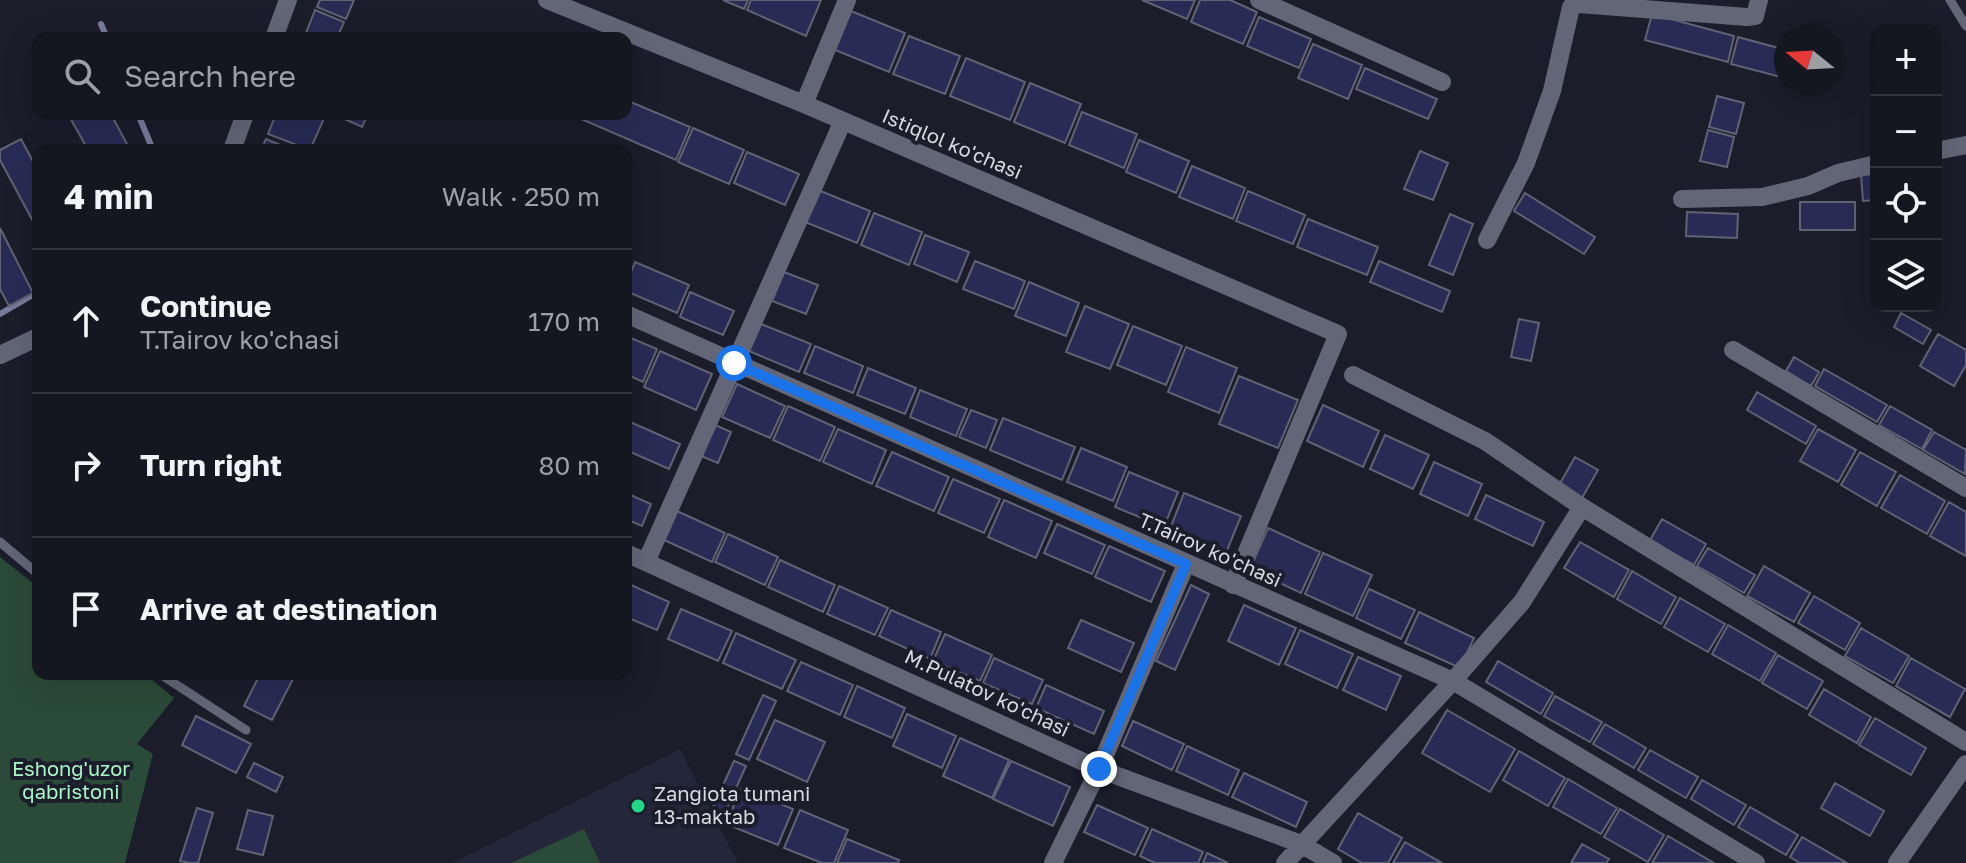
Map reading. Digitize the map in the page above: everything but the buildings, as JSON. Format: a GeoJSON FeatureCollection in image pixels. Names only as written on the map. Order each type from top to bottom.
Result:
{"type":"FeatureCollection","features":[{"type":"Feature","properties":{"kind":"street"},"geometry":{"type":"LineString","coordinates":[[276,32],[288,0]]}},
{"type":"Feature","properties":{"kind":"street","name":"Istiqlol ko'chasi"},"geometry":{"type":"LineString","coordinates":[[547,0],[626,32]]}},
{"type":"Feature","properties":{"kind":"street"},"geometry":{"type":"LineString","coordinates":[[804,104],[847,0]]}},
{"type":"Feature","properties":{"kind":"street"},"geometry":{"type":"LineString","coordinates":[[1259,0],[1442,82]]}},
{"type":"Feature","properties":{"kind":"street"},"geometry":{"type":"LineString","coordinates":[[1487,240],[1526,163],[1552,91],[1571,7],[1579,4],[1747,17],[1755,16],[1759,0]]}},
{"type":"Feature","properties":{"kind":"street","name":"Istiqlol ko'chasi"},"geometry":{"type":"LineString","coordinates":[[632,34],[804,104],[1338,334],[1233,585]]}},
{"type":"Feature","properties":{"kind":"street"},"geometry":{"type":"LineString","coordinates":[[234,144],[243,120]]}},
{"type":"Feature","properties":{"kind":"street"},"geometry":{"type":"LineString","coordinates":[[646,562],[843,121]]}},
{"type":"Feature","properties":{"kind":"street"},"geometry":{"type":"LineString","coordinates":[[1942,150],[1966,145]]}},
{"type":"Feature","properties":{"kind":"street"},"geometry":{"type":"LineString","coordinates":[[1682,199],[1762,197],[1870,165]]}},
{"type":"Feature","properties":{"kind":"street","name":"T.Tairov ko'chasi"},"geometry":{"type":"LineString","coordinates":[[632,317],[1453,681],[1756,863]]}},
{"type":"Feature","properties":{"kind":"street"},"geometry":{"type":"LineString","coordinates":[[0,355],[32,340]]}},
{"type":"Feature","properties":{"kind":"street"},"geometry":{"type":"LineString","coordinates":[[1733,350],[1966,488]]}},
{"type":"Feature","properties":{"kind":"street"},"geometry":{"type":"LineString","coordinates":[[1353,375],[1485,441],[1582,507],[1966,742]]}},
{"type":"Feature","properties":{"kind":"street"},"geometry":{"type":"LineString","coordinates":[[1285,863],[1522,602],[1582,507]]}},
{"type":"Feature","properties":{"kind":"street","name":"M.Pulatov ko'chasi"},"geometry":{"type":"LineString","coordinates":[[632,556],[1099,769],[1301,844],[1333,863]]}},
{"type":"Feature","properties":{"kind":"street"},"geometry":{"type":"LineString","coordinates":[[1053,863],[1099,769],[1186,564]]}},
{"type":"Feature","properties":{"kind":"street"},"geometry":{"type":"LineString","coordinates":[[1897,863],[1965,768]]}},
{"type":"Feature","properties":{"kind":"lane"},"geometry":{"type":"LineString","coordinates":[[1950,0],[1966,26]]}},
{"type":"Feature","properties":{"kind":"lane"},"geometry":{"type":"LineString","coordinates":[[0,542],[32,569]]}},
{"type":"Feature","properties":{"kind":"lane"},"geometry":{"type":"LineString","coordinates":[[169,680],[246,730]]}},
{"type":"Feature","properties":{"kind":"shaded area","name":"Zangiota tumani 13-maktab"},"geometry":{"type":"Polygon","coordinates":[[[680,749],[738,863],[452,863],[680,749]]]}},
{"type":"Feature","properties":{"kind":"green space","name":"Eshong'uzor qabristoni"},"geometry":{"type":"Polygon","coordinates":[[[0,557],[32,582],[32,680],[152,680],[174,698],[137,744],[153,754],[125,863],[0,863],[0,557]]]}},
{"type":"Feature","properties":{"kind":"green space"},"geometry":{"type":"Polygon","coordinates":[[[584,829],[600,863],[511,863],[584,829]]]}},
{"type":"Feature","properties":{"kind":"waterway"},"geometry":{"type":"LineString","coordinates":[[101,24],[104,32]]}},
{"type":"Feature","properties":{"kind":"waterway"},"geometry":{"type":"LineString","coordinates":[[140,120],[150,144]]}},
{"type":"Feature","properties":{"kind":"waterway"},"geometry":{"type":"LineString","coordinates":[[0,314],[32,295]]}},
{"type":"Feature","properties":{"kind":"place","name":"Zangiota tumani 13-maktab"},"geometry":{"type":"Point","coordinates":[638,806]}},
{"type":"Feature","properties":{"kind":"route"},"geometry":{"type":"LineString","coordinates":[[734,363],[1186,564],[1099,769]]}}]}
